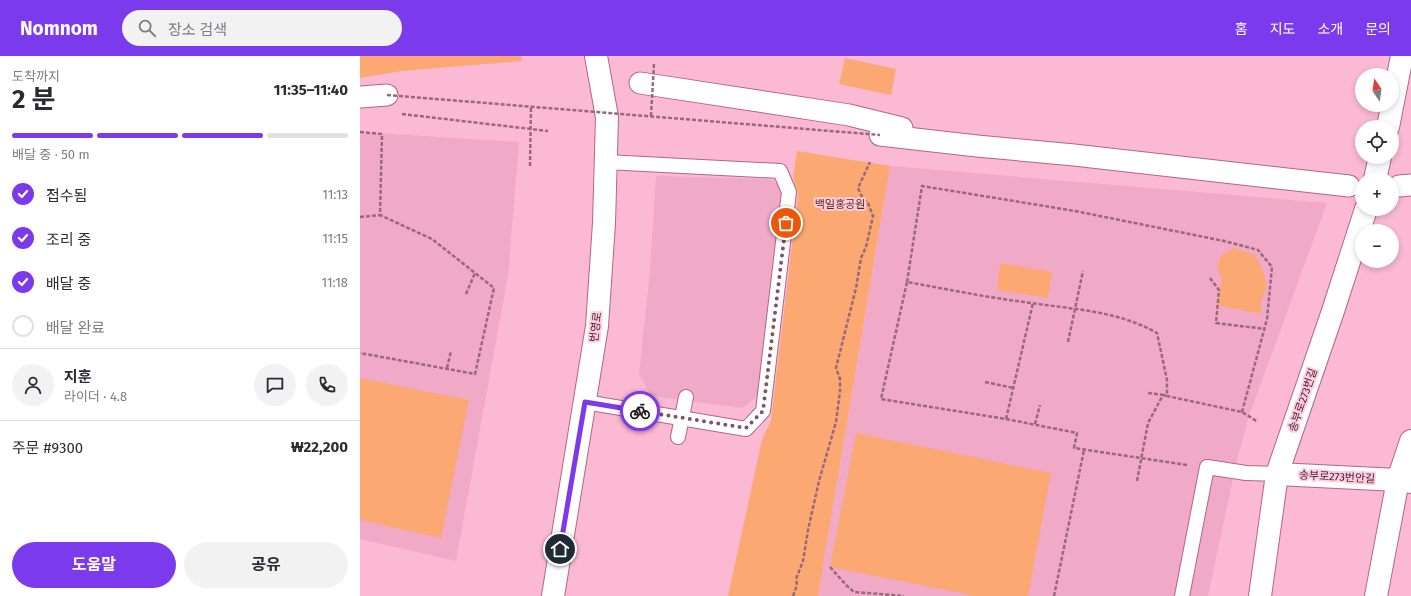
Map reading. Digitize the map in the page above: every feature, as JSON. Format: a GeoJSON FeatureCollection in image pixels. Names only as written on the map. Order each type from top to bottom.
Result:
{"type":"FeatureCollection","features":[{"type":"Feature","properties":{"kind":"street","name":"번영로"},"geometry":{"type":"LineString","coordinates":[[553,596],[597,326],[603,231],[607,117],[596,56]]}},
{"type":"Feature","properties":{"kind":"street"},"geometry":{"type":"LineString","coordinates":[[1389,120],[1402,56]]}},
{"type":"Feature","properties":{"kind":"street"},"geometry":{"type":"LineString","coordinates":[[640,83],[849,115],[977,146]]}},
{"type":"Feature","properties":{"kind":"street"},"geometry":{"type":"LineString","coordinates":[[360,97],[387,95]]}},
{"type":"Feature","properties":{"kind":"street"},"geometry":{"type":"LineString","coordinates":[[880,134],[977,146],[1074,155],[1349,186]]}},
{"type":"Feature","properties":{"kind":"street","name":"송부로273번길"},"geometry":{"type":"LineString","coordinates":[[1260,596],[1278,474],[1364,216]]}},
{"type":"Feature","properties":{"kind":"street"},"geometry":{"type":"LineString","coordinates":[[1376,596],[1404,481],[1411,441]]}},
{"type":"Feature","properties":{"kind":"street","name":"송부로273번안길"},"geometry":{"type":"LineString","coordinates":[[1278,474],[1404,481]]}},
{"type":"Feature","properties":{"kind":"lane"},"geometry":{"type":"LineString","coordinates":[[585,402],[746,428],[763,411],[789,192],[780,171],[606,162]]}},
{"type":"Feature","properties":{"kind":"lane"},"geometry":{"type":"LineString","coordinates":[[678,437],[686,397]]}},
{"type":"Feature","properties":{"kind":"lane"},"geometry":{"type":"LineString","coordinates":[[1182,596],[1207,467],[1278,474]]}},
{"type":"Feature","properties":{"kind":"path"},"geometry":{"type":"LineString","coordinates":[[651,116],[654,64]]}},
{"type":"Feature","properties":{"kind":"path"},"geometry":{"type":"LineString","coordinates":[[387,95],[880,134]]}},
{"type":"Feature","properties":{"kind":"path"},"geometry":{"type":"LineString","coordinates":[[530,166],[531,106]]}},
{"type":"Feature","properties":{"kind":"path"},"geometry":{"type":"LineString","coordinates":[[401,114],[548,131]]}},
{"type":"Feature","properties":{"kind":"path"},"geometry":{"type":"LineString","coordinates":[[360,132],[382,134],[380,215]]}},
{"type":"Feature","properties":{"kind":"path"},"geometry":{"type":"LineString","coordinates":[[793,596],[797,586],[796,579],[803,561],[808,530],[836,422],[840,391],[840,379],[836,368],[856,288],[861,258],[873,216],[868,203],[863,199],[858,188],[870,162]]}},
{"type":"Feature","properties":{"kind":"path"},"geometry":{"type":"LineString","coordinates":[[1208,468],[1074,448],[1077,433],[1035,424],[881,399],[907,282],[922,186],[1082,212],[1224,241],[1258,250],[1272,267],[1267,319],[1242,412]]}},
{"type":"Feature","properties":{"kind":"path"},"geometry":{"type":"LineString","coordinates":[[360,217],[380,215],[432,238],[494,288],[475,374],[360,353]]}},
{"type":"Feature","properties":{"kind":"path"},"geometry":{"type":"LineString","coordinates":[[1068,342],[1083,271]]}},
{"type":"Feature","properties":{"kind":"path"},"geometry":{"type":"LineString","coordinates":[[466,294],[474,272]]}},
{"type":"Feature","properties":{"kind":"path"},"geometry":{"type":"LineString","coordinates":[[1210,278],[1219,290],[1216,323],[1265,329]]}},
{"type":"Feature","properties":{"kind":"path"},"geometry":{"type":"LineString","coordinates":[[907,282],[1033,303],[1089,310],[1142,324],[1157,333],[1167,380],[1165,396],[1148,422],[1137,481]]}},
{"type":"Feature","properties":{"kind":"path"},"geometry":{"type":"LineString","coordinates":[[1006,419],[1033,303]]}},
{"type":"Feature","properties":{"kind":"path"},"geometry":{"type":"LineString","coordinates":[[447,368],[451,351]]}},
{"type":"Feature","properties":{"kind":"path"},"geometry":{"type":"LineString","coordinates":[[986,382],[1014,388]]}},
{"type":"Feature","properties":{"kind":"path"},"geometry":{"type":"LineString","coordinates":[[1148,393],[1242,412],[1258,422]]}},
{"type":"Feature","properties":{"kind":"path"},"geometry":{"type":"LineString","coordinates":[[1035,424],[1040,406]]}},
{"type":"Feature","properties":{"kind":"path"},"geometry":{"type":"LineString","coordinates":[[1054,596],[1084,450]]}},
{"type":"Feature","properties":{"kind":"path"},"geometry":{"type":"LineString","coordinates":[[830,567],[846,586],[854,592],[904,596]]}},
{"type":"Feature","properties":{"kind":"shaded area"},"geometry":{"type":"Polygon","coordinates":[[[360,132],[519,142],[508,275],[456,561],[360,539],[360,132]]]}},
{"type":"Feature","properties":{"kind":"shaded area"},"geometry":{"type":"Polygon","coordinates":[[[890,166],[1327,203],[1249,416],[1237,460],[1208,596],[818,596],[890,166]]]}},
{"type":"Feature","properties":{"kind":"shaded area"},"geometry":{"type":"Polygon","coordinates":[[[656,176],[767,179],[778,183],[786,198],[765,391],[742,408],[651,396],[639,374],[650,271],[656,176]]]}},
{"type":"Feature","properties":{"kind":"green space"},"geometry":{"type":"Polygon","coordinates":[[[360,56],[521,56],[522,61],[401,71],[360,78],[360,56]]]}},
{"type":"Feature","properties":{"kind":"green space"},"geometry":{"type":"Polygon","coordinates":[[[845,58],[896,69],[891,95],[839,84],[845,58]]]}},
{"type":"Feature","properties":{"kind":"green space","name":"백일홍공원"},"geometry":{"type":"Polygon","coordinates":[[[797,151],[890,166],[818,596],[728,596],[762,440],[771,421],[798,194],[793,178],[797,151]]]}},
{"type":"Feature","properties":{"kind":"green space"},"geometry":{"type":"Polygon","coordinates":[[[1234,248],[1255,255],[1263,272],[1267,285],[1261,301],[1261,314],[1217,305],[1222,278],[1217,269],[1221,256],[1234,248]]]}},
{"type":"Feature","properties":{"kind":"green space"},"geometry":{"type":"Polygon","coordinates":[[[1000,263],[1052,272],[1048,298],[997,290],[1000,263]]]}},
{"type":"Feature","properties":{"kind":"green space"},"geometry":{"type":"Polygon","coordinates":[[[360,378],[469,400],[441,538],[360,520],[360,378]]]}},
{"type":"Feature","properties":{"kind":"green space"},"geometry":{"type":"Polygon","coordinates":[[[856,433],[1051,473],[1028,596],[976,596],[830,567],[856,433]]]}},
{"type":"Feature","properties":{"kind":"way so far"},"geometry":{"type":"LineString","coordinates":[[640,411],[746,428],[763,411],[786,223]]}},
{"type":"Feature","properties":{"kind":"route"},"geometry":{"type":"LineString","coordinates":[[560,549],[585,402],[640,411]]}}]}
